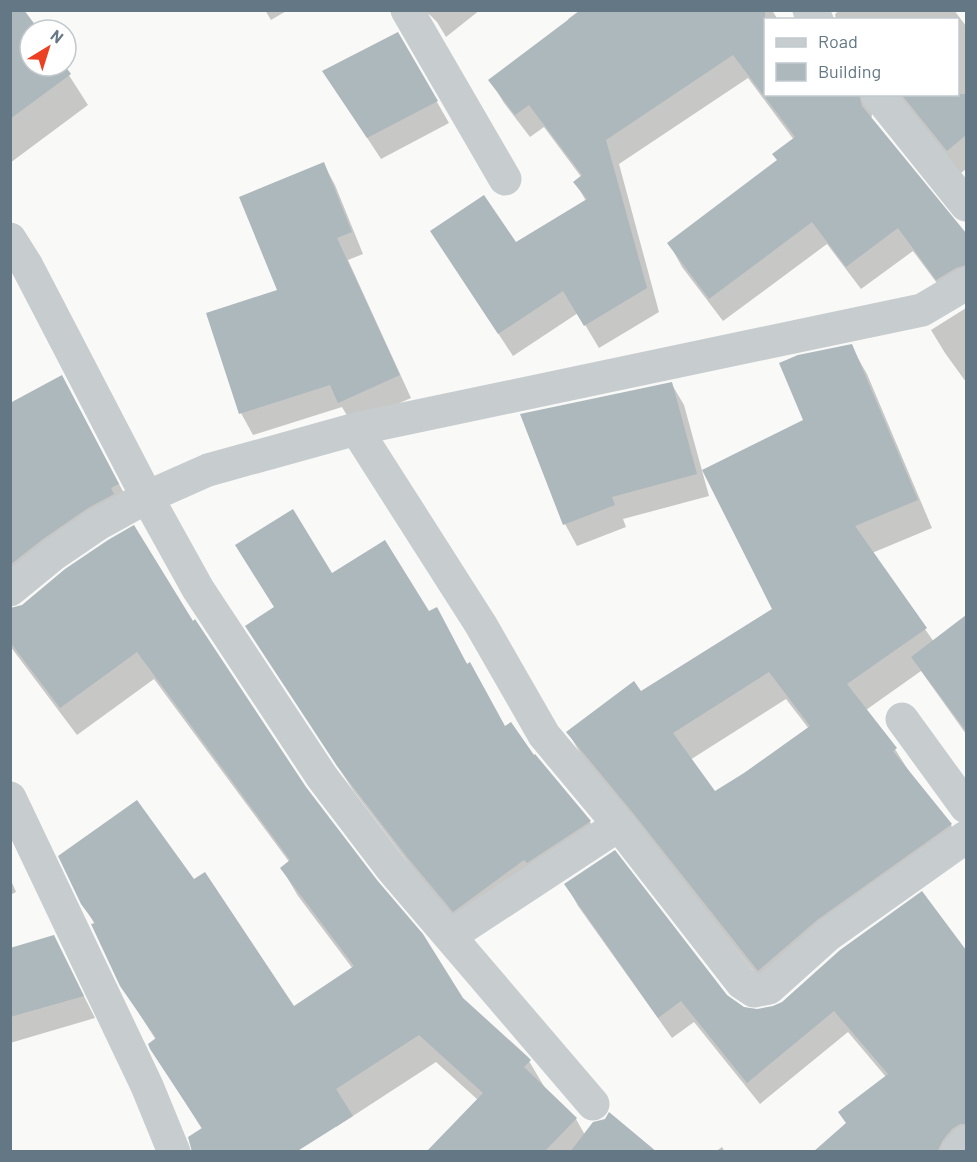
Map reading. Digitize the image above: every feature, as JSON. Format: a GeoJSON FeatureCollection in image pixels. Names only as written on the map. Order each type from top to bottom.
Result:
{"type":"FeatureCollection","features":[{"type":"Feature","properties":{"kind":"street"},"geometry":{"type":"LineString","coordinates":[[406,10],[505,178]]}},
{"type":"Feature","properties":{"kind":"street"},"geometry":{"type":"LineString","coordinates":[[879,96],[966,205]]}},
{"type":"Feature","properties":{"kind":"street"},"geometry":{"type":"LineString","coordinates":[[10,239],[27,266],[147,497],[198,589],[322,777],[392,869],[593,1104]]}},
{"type":"Feature","properties":{"kind":"street"},"geometry":{"type":"LineString","coordinates":[[10,590],[54,554],[98,524],[147,497],[208,470],[356,429],[884,320],[922,310],[966,284]]}},
{"type":"Feature","properties":{"kind":"street"},"geometry":{"type":"LineString","coordinates":[[356,429],[481,625],[544,735],[619,825],[742,983],[754,991],[768,988],[828,935],[966,837]]}},
{"type":"Feature","properties":{"kind":"street"},"geometry":{"type":"LineString","coordinates":[[902,718],[966,807]]}},
{"type":"Feature","properties":{"kind":"street"},"geometry":{"type":"LineString","coordinates":[[10,798],[147,1086],[174,1152]]}},
{"type":"Feature","properties":{"kind":"street"},"geometry":{"type":"LineString","coordinates":[[450,936],[619,825]]}},
{"type":"Feature","properties":{"kind":"street"},"geometry":{"type":"LineString","coordinates":[[957,1152],[966,1142]]}},
{"type":"Feature","properties":{"kind":"building"},"geometry":{"type":"Polygon","coordinates":[[[10,10],[24,10],[30,18],[18,18],[18,78],[66,78],[10,119],[10,10]]]}},
{"type":"Feature","properties":{"kind":"building"},"geometry":{"type":"Polygon","coordinates":[[[581,10],[765,10],[764,96],[733,55],[606,140],[647,288],[584,326],[563,291],[498,334],[430,231],[484,195],[516,242],[587,199],[573,182],[582,175],[529,105],[515,115],[488,80],[581,10]]]}},
{"type":"Feature","properties":{"kind":"building"},"geometry":{"type":"Polygon","coordinates":[[[398,32],[438,101],[367,138],[322,71],[398,32]]]}},
{"type":"Feature","properties":{"kind":"building"},"geometry":{"type":"Polygon","coordinates":[[[966,94],[966,135],[947,151],[903,96],[966,94]]]}},
{"type":"Feature","properties":{"kind":"building"},"geometry":{"type":"Polygon","coordinates":[[[764,96],[860,96],[862,106],[966,233],[966,265],[936,280],[898,228],[846,267],[812,222],[709,299],[667,243],[777,160],[772,154],[795,137],[764,96]]]}},
{"type":"Feature","properties":{"kind":"building"},"geometry":{"type":"Polygon","coordinates":[[[324,162],[352,232],[337,238],[400,375],[338,403],[330,385],[239,414],[206,313],[277,290],[239,197],[324,162]]]}},
{"type":"Feature","properties":{"kind":"building"},"geometry":{"type":"Polygon","coordinates":[[[852,344],[918,500],[855,526],[927,628],[847,684],[897,748],[893,751],[952,824],[817,920],[758,971],[566,732],[634,681],[641,691],[772,609],[702,470],[803,420],[779,363],[798,355],[852,344]],[[769,672],[673,733],[715,791],[810,726],[769,672]]]}},
{"type":"Feature","properties":{"kind":"building"},"geometry":{"type":"Polygon","coordinates":[[[62,375],[119,484],[111,488],[114,494],[88,508],[10,565],[10,403],[62,375]]]}},
{"type":"Feature","properties":{"kind":"building"},"geometry":{"type":"Polygon","coordinates":[[[672,382],[697,474],[612,497],[615,505],[563,525],[520,414],[672,382]]]}},
{"type":"Feature","properties":{"kind":"building"},"geometry":{"type":"Polygon","coordinates":[[[293,509],[332,573],[385,540],[429,611],[437,607],[467,664],[470,662],[505,726],[511,722],[534,755],[591,821],[527,863],[524,860],[453,912],[407,857],[337,766],[245,626],[274,607],[235,545],[293,509]]]}},
{"type":"Feature","properties":{"kind":"building"},"geometry":{"type":"Polygon","coordinates":[[[134,525],[193,621],[195,619],[306,787],[377,880],[423,934],[463,998],[531,1060],[524,1067],[577,1118],[544,1152],[426,1152],[483,1093],[419,1035],[336,1089],[353,1116],[296,1152],[192,1152],[188,1137],[202,1128],[150,1049],[148,1044],[156,1038],[120,986],[91,924],[95,923],[81,904],[58,856],[137,800],[194,879],[205,872],[294,1006],[354,966],[280,868],[290,860],[137,652],[60,708],[10,642],[10,608],[22,605],[65,569],[134,525]]]}},
{"type":"Feature","properties":{"kind":"building"},"geometry":{"type":"Polygon","coordinates":[[[966,615],[966,731],[911,657],[966,615]]]}},
{"type":"Feature","properties":{"kind":"building"},"geometry":{"type":"Polygon","coordinates":[[[615,850],[727,995],[744,1007],[757,1009],[782,1002],[840,950],[922,891],[966,950],[966,1124],[960,1124],[952,1129],[937,1152],[813,1152],[846,1123],[838,1112],[888,1074],[834,1011],[747,1083],[681,1001],[658,1018],[564,884],[615,850]]]}},
{"type":"Feature","properties":{"kind":"building"},"geometry":{"type":"Polygon","coordinates":[[[54,935],[84,996],[10,1017],[10,948],[54,935]]]}},
{"type":"Feature","properties":{"kind":"building"},"geometry":{"type":"Polygon","coordinates":[[[609,1112],[657,1152],[570,1152],[593,1122],[605,1119],[609,1112]]]}}]}
